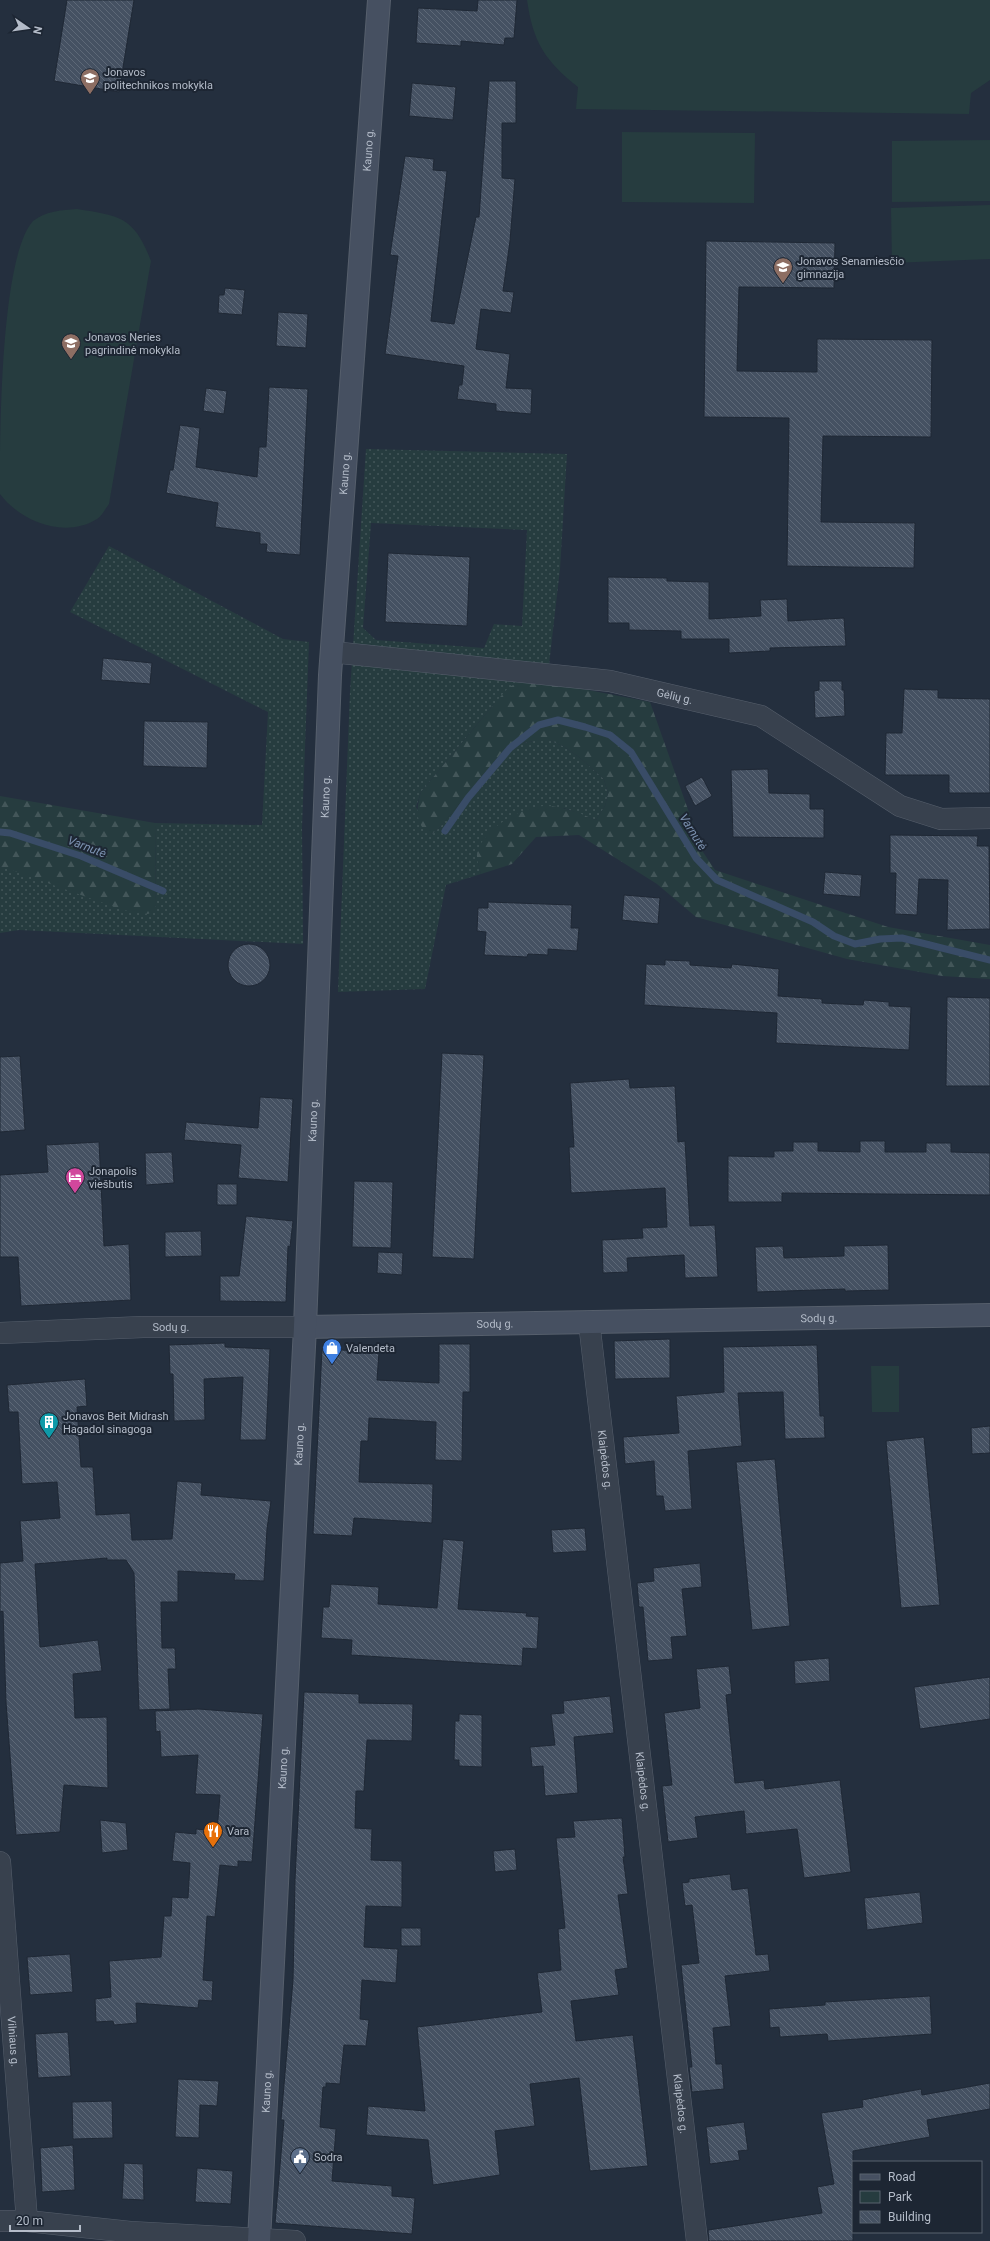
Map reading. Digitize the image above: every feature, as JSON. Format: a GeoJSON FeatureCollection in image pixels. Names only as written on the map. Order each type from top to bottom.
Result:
{"type":"FeatureCollection","features":[{"type":"Feature","properties":{"kind":"main road","name":"Kauno g."},"geometry":{"type":"LineString","coordinates":[[259,2240],[305,1327],[332,652],[379,0]]}},
{"type":"Feature","properties":{"kind":"main road","name":"Sodų g."},"geometry":{"type":"LineString","coordinates":[[305,1327],[990,1315]]}},
{"type":"Feature","properties":{"kind":"street","name":"Gėlių g."},"geometry":{"type":"LineString","coordinates":[[332,652],[610,681],[761,716],[900,806],[941,819],[990,818]]}},
{"type":"Feature","properties":{"kind":"street","name":"Klaipėdos g."},"geometry":{"type":"LineString","coordinates":[[589,1322],[696,2241]]}},
{"type":"Feature","properties":{"kind":"street","name":"Sodų g."},"geometry":{"type":"LineString","coordinates":[[0,1333],[143,1327],[305,1327]]}},
{"type":"Feature","properties":{"kind":"street","name":"Vilniaus g."},"geometry":{"type":"LineString","coordinates":[[0,1862],[27,2221]]}},
{"type":"Feature","properties":{"kind":"street"},"geometry":{"type":"LineString","coordinates":[[0,2220],[27,2221],[130,2232],[295,2241]]}},
{"type":"Feature","properties":{"kind":"green space"},"geometry":{"type":"Polygon","coordinates":[[[527,0],[990,0],[990,80],[971,93],[969,114],[576,109],[578,87],[557,68],[542,50],[533,28],[527,0]]]}},
{"type":"Feature","properties":{"kind":"green space"},"geometry":{"type":"Polygon","coordinates":[[[622,132],[755,133],[754,203],[622,202],[622,132]]]}},
{"type":"Feature","properties":{"kind":"green space"},"geometry":{"type":"Polygon","coordinates":[[[990,140],[990,201],[892,202],[892,141],[990,140]]]}},
{"type":"Feature","properties":{"kind":"green space"},"geometry":{"type":"Polygon","coordinates":[[[990,205],[990,259],[892,263],[891,208],[990,205]]]}},
{"type":"Feature","properties":{"kind":"green space"},"geometry":{"type":"Polygon","coordinates":[[[77,209],[105,214],[124,221],[132,227],[138,235],[145,246],[151,261],[109,504],[99,518],[85,525],[58,527],[44,524],[20,513],[0,494],[4,350],[8,308],[14,271],[22,241],[33,221],[43,215],[77,209]]]}},
{"type":"Feature","properties":{"kind":"green space"},"geometry":{"type":"Polygon","coordinates":[[[366,449],[567,454],[560,569],[547,682],[494,704],[421,792],[416,807],[432,834],[440,827],[507,746],[534,741],[551,741],[563,746],[579,757],[604,779],[608,794],[605,806],[596,820],[564,808],[478,862],[481,874],[446,885],[425,989],[338,992],[350,692],[366,449]],[[371,523],[363,628],[376,640],[484,648],[494,624],[522,626],[527,530],[371,523]]]}},
{"type":"Feature","properties":{"kind":"green space"},"geometry":{"type":"Polygon","coordinates":[[[109,546],[283,639],[309,642],[302,827],[303,944],[19,930],[0,933],[0,866],[156,910],[155,823],[262,825],[268,712],[70,612],[109,546]]]}},
{"type":"Feature","properties":{"kind":"green space"},"geometry":{"type":"Polygon","coordinates":[[[522,681],[547,682],[650,702],[703,852],[715,870],[888,927],[990,945],[990,979],[942,976],[847,959],[696,917],[657,884],[579,835],[536,837],[512,864],[481,874],[477,853],[482,842],[496,826],[516,814],[536,807],[545,806],[552,806],[577,812],[596,820],[605,806],[608,794],[604,779],[579,757],[563,746],[551,741],[534,741],[507,746],[440,827],[432,834],[422,827],[418,816],[418,804],[421,792],[509,687],[522,681]]]}},
{"type":"Feature","properties":{"kind":"green space"},"geometry":{"type":"Polygon","coordinates":[[[0,796],[155,823],[156,910],[148,914],[123,910],[0,866],[0,796]]]}},
{"type":"Feature","properties":{"kind":"green space"},"geometry":{"type":"Polygon","coordinates":[[[871,1366],[899,1366],[899,1412],[872,1412],[871,1366]]]}},
{"type":"Feature","properties":{"kind":"building"},"geometry":{"type":"Polygon","coordinates":[[[67,0],[134,0],[119,92],[54,81],[67,0]]]}},
{"type":"Feature","properties":{"kind":"building"},"geometry":{"type":"Polygon","coordinates":[[[478,0],[517,0],[514,38],[505,38],[504,45],[461,41],[461,46],[416,43],[418,8],[477,11],[478,0]]]}},
{"type":"Feature","properties":{"kind":"building"},"geometry":{"type":"Polygon","coordinates":[[[489,81],[516,81],[516,123],[502,123],[502,178],[515,179],[510,241],[503,291],[514,292],[511,313],[481,309],[476,349],[510,354],[506,388],[532,389],[531,414],[496,411],[496,404],[457,399],[459,385],[462,385],[464,366],[385,354],[398,256],[390,255],[405,156],[434,159],[433,170],[447,171],[431,321],[454,324],[476,217],[479,217],[489,81]]]}},
{"type":"Feature","properties":{"kind":"building"},"geometry":{"type":"Polygon","coordinates":[[[412,83],[456,87],[453,120],[409,116],[412,83]]]}},
{"type":"Feature","properties":{"kind":"building"},"geometry":{"type":"Polygon","coordinates":[[[706,241],[835,243],[834,288],[739,287],[737,371],[817,372],[817,339],[932,340],[931,437],[823,436],[821,522],[915,523],[914,568],[787,566],[789,418],[704,417],[706,241]]]}},
{"type":"Feature","properties":{"kind":"building"},"geometry":{"type":"Polygon","coordinates":[[[225,288],[245,290],[242,315],[218,313],[219,295],[224,295],[225,288]]]}},
{"type":"Feature","properties":{"kind":"building"},"geometry":{"type":"Polygon","coordinates":[[[278,312],[308,314],[306,348],[276,346],[278,312]]]}},
{"type":"Feature","properties":{"kind":"building"},"geometry":{"type":"Polygon","coordinates":[[[269,387],[308,389],[300,555],[266,552],[267,544],[260,544],[260,533],[215,527],[218,503],[166,493],[170,470],[173,470],[180,425],[200,428],[196,467],[257,477],[259,447],[266,447],[269,387]]]}},
{"type":"Feature","properties":{"kind":"building"},"geometry":{"type":"Polygon","coordinates":[[[206,388],[227,391],[224,414],[203,411],[206,388]]]}},
{"type":"Feature","properties":{"kind":"building"},"geometry":{"type":"Polygon","coordinates":[[[388,553],[470,557],[467,626],[385,622],[388,553]]]}},
{"type":"Feature","properties":{"kind":"building"},"geometry":{"type":"Polygon","coordinates":[[[608,577],[667,578],[667,581],[709,582],[709,619],[761,616],[760,600],[787,599],[788,621],[844,618],[846,646],[770,648],[770,651],[729,653],[729,639],[681,639],[681,631],[629,630],[629,623],[608,623],[608,577]]]}},
{"type":"Feature","properties":{"kind":"building"},"geometry":{"type":"Polygon","coordinates":[[[103,658],[152,663],[150,684],[101,680],[103,658]]]}},
{"type":"Feature","properties":{"kind":"building"},"geometry":{"type":"Polygon","coordinates":[[[819,681],[842,681],[842,690],[844,690],[845,716],[815,718],[814,691],[819,690],[819,681]]]}},
{"type":"Feature","properties":{"kind":"building"},"geometry":{"type":"Polygon","coordinates":[[[904,689],[938,690],[938,698],[990,699],[990,793],[949,793],[949,775],[885,775],[886,733],[902,733],[904,689]]]}},
{"type":"Feature","properties":{"kind":"building"},"geometry":{"type":"Polygon","coordinates":[[[144,721],[208,722],[207,768],[143,766],[144,721]]]}},
{"type":"Feature","properties":{"kind":"building"},"geometry":{"type":"Polygon","coordinates":[[[768,769],[769,793],[810,794],[810,809],[824,809],[824,838],[733,837],[731,770],[768,769]]]}},
{"type":"Feature","properties":{"kind":"building"},"geometry":{"type":"Polygon","coordinates":[[[702,777],[712,796],[695,806],[685,786],[702,777]]]}},
{"type":"Feature","properties":{"kind":"building"},"geometry":{"type":"Polygon","coordinates":[[[890,835],[978,836],[977,846],[989,846],[990,929],[947,930],[948,880],[919,879],[917,915],[895,914],[896,873],[890,873],[890,835]]]}},
{"type":"Feature","properties":{"kind":"building"},"geometry":{"type":"Polygon","coordinates":[[[825,872],[862,875],[860,897],[823,894],[825,872]]]}},
{"type":"Feature","properties":{"kind":"building"},"geometry":{"type":"Polygon","coordinates":[[[624,895],[660,898],[658,924],[622,920],[624,895]]]}},
{"type":"Feature","properties":{"kind":"building"},"geometry":{"type":"Polygon","coordinates":[[[488,902],[572,905],[571,928],[579,928],[577,951],[548,949],[548,955],[528,954],[527,957],[484,955],[486,932],[477,931],[478,908],[488,908],[488,902]]]}},
{"type":"Feature","properties":{"kind":"building"},"geometry":{"type":"Polygon","coordinates":[[[245,944],[253,944],[261,947],[267,953],[270,965],[267,977],[261,983],[253,986],[245,986],[237,983],[231,977],[228,969],[228,961],[231,953],[237,947],[245,944]]]}},
{"type":"Feature","properties":{"kind":"building"},"geometry":{"type":"Polygon","coordinates":[[[665,960],[690,961],[690,965],[731,968],[732,964],[779,969],[778,996],[822,999],[822,1003],[863,1005],[864,1000],[889,1002],[889,1006],[911,1007],[909,1050],[776,1043],[777,1013],[644,1005],[646,964],[665,965],[665,960]]]}},
{"type":"Feature","properties":{"kind":"building"},"geometry":{"type":"Polygon","coordinates":[[[947,997],[990,998],[990,1086],[946,1086],[947,997]]]}},
{"type":"Feature","properties":{"kind":"building"},"geometry":{"type":"Polygon","coordinates":[[[442,1053],[484,1055],[474,1259],[432,1257],[442,1053]]]}},
{"type":"Feature","properties":{"kind":"building"},"geometry":{"type":"Polygon","coordinates":[[[20,1056],[25,1130],[0,1132],[0,1057],[20,1056]]]}},
{"type":"Feature","properties":{"kind":"building"},"geometry":{"type":"Polygon","coordinates":[[[629,1079],[630,1088],[675,1086],[678,1142],[685,1141],[690,1226],[715,1225],[718,1277],[685,1278],[684,1255],[627,1258],[628,1272],[603,1273],[602,1240],[643,1238],[642,1228],[667,1227],[665,1188],[571,1193],[569,1147],[574,1147],[570,1083],[629,1079]]]}},
{"type":"Feature","properties":{"kind":"building"},"geometry":{"type":"Polygon","coordinates":[[[260,1097],[293,1099],[288,1182],[238,1178],[241,1145],[184,1140],[186,1122],[258,1128],[260,1097]]]}},
{"type":"Feature","properties":{"kind":"building"},"geometry":{"type":"Polygon","coordinates":[[[860,1141],[885,1141],[885,1152],[926,1152],[926,1143],[951,1143],[951,1152],[990,1153],[990,1195],[782,1193],[782,1202],[728,1202],[728,1156],[774,1157],[774,1151],[793,1151],[793,1142],[818,1142],[818,1151],[860,1152],[860,1141]]]}},
{"type":"Feature","properties":{"kind":"building","name":"Jonapolis viešbutis"},"geometry":{"type":"Polygon","coordinates":[[[99,1142],[104,1246],[129,1244],[131,1300],[21,1306],[18,1257],[0,1257],[0,1175],[48,1172],[46,1145],[99,1142]]]}},
{"type":"Feature","properties":{"kind":"building"},"geometry":{"type":"Polygon","coordinates":[[[172,1152],[174,1183],[146,1185],[145,1153],[172,1152]]]}},
{"type":"Feature","properties":{"kind":"building"},"geometry":{"type":"Polygon","coordinates":[[[354,1181],[393,1182],[391,1248],[352,1247],[354,1181]]]}},
{"type":"Feature","properties":{"kind":"building"},"geometry":{"type":"Polygon","coordinates":[[[217,1184],[237,1184],[237,1205],[217,1205],[217,1184]]]}},
{"type":"Feature","properties":{"kind":"building"},"geometry":{"type":"Polygon","coordinates":[[[246,1216],[293,1221],[290,1247],[288,1246],[286,1302],[220,1301],[220,1276],[239,1276],[246,1216]]]}},
{"type":"Feature","properties":{"kind":"building"},"geometry":{"type":"Polygon","coordinates":[[[201,1231],[202,1256],[165,1257],[165,1232],[201,1231]]]}},
{"type":"Feature","properties":{"kind":"building"},"geometry":{"type":"Polygon","coordinates":[[[888,1245],[889,1290],[845,1291],[845,1289],[757,1292],[755,1247],[783,1246],[784,1258],[844,1256],[844,1246],[888,1245]]]}},
{"type":"Feature","properties":{"kind":"building"},"geometry":{"type":"Polygon","coordinates":[[[378,1252],[403,1253],[402,1275],[377,1273],[378,1252]]]}},
{"type":"Feature","properties":{"kind":"building"},"geometry":{"type":"Polygon","coordinates":[[[670,1339],[670,1378],[615,1379],[614,1341],[670,1339]]]}},
{"type":"Feature","properties":{"kind":"building"},"geometry":{"type":"Polygon","coordinates":[[[225,1343],[225,1347],[270,1349],[266,1440],[240,1440],[243,1377],[204,1379],[205,1420],[174,1421],[173,1374],[170,1374],[169,1345],[225,1343]]]}},
{"type":"Feature","properties":{"kind":"building"},"geometry":{"type":"Polygon","coordinates":[[[439,1344],[470,1344],[470,1392],[463,1392],[462,1461],[435,1460],[436,1422],[369,1418],[368,1441],[361,1441],[359,1482],[433,1484],[432,1523],[354,1518],[352,1536],[313,1534],[322,1349],[379,1352],[377,1380],[439,1383],[439,1344]]]}},
{"type":"Feature","properties":{"kind":"building"},"geometry":{"type":"Polygon","coordinates":[[[817,1345],[820,1416],[824,1416],[825,1438],[785,1439],[783,1392],[738,1393],[742,1446],[688,1451],[692,1509],[665,1511],[663,1496],[656,1496],[654,1461],[625,1464],[623,1437],[679,1433],[676,1396],[724,1392],[723,1347],[817,1345]]]}},
{"type":"Feature","properties":{"kind":"building"},"geometry":{"type":"Polygon","coordinates":[[[85,1379],[87,1406],[77,1407],[81,1467],[93,1467],[96,1515],[130,1513],[132,1540],[172,1539],[177,1481],[202,1483],[201,1495],[271,1501],[267,1529],[264,1581],[234,1580],[235,1574],[178,1571],[178,1602],[161,1602],[162,1648],[175,1648],[176,1669],[168,1669],[170,1709],[139,1710],[134,1573],[126,1560],[107,1560],[107,1558],[35,1564],[40,1647],[98,1640],[102,1671],[73,1674],[75,1718],[107,1717],[108,1788],[64,1785],[60,1832],[16,1835],[6,1702],[3,1611],[0,1612],[0,1563],[23,1561],[20,1521],[60,1518],[57,1482],[22,1484],[18,1412],[9,1412],[7,1385],[85,1379]]]}},
{"type":"Feature","properties":{"kind":"building"},"geometry":{"type":"Polygon","coordinates":[[[990,1426],[990,1453],[972,1454],[971,1428],[990,1426]]]}},
{"type":"Feature","properties":{"kind":"building"},"geometry":{"type":"Polygon","coordinates":[[[924,1437],[940,1605],[901,1608],[886,1441],[924,1437]]]}},
{"type":"Feature","properties":{"kind":"building"},"geometry":{"type":"Polygon","coordinates":[[[775,1459],[790,1626],[752,1630],[736,1462],[775,1459]]]}},
{"type":"Feature","properties":{"kind":"building"},"geometry":{"type":"Polygon","coordinates":[[[585,1528],[587,1551],[553,1553],[551,1530],[585,1528]]]}},
{"type":"Feature","properties":{"kind":"building"},"geometry":{"type":"Polygon","coordinates":[[[443,1539],[464,1541],[458,1609],[527,1613],[526,1616],[539,1617],[537,1649],[523,1648],[522,1666],[351,1655],[352,1640],[321,1638],[323,1607],[329,1607],[331,1584],[379,1587],[378,1604],[437,1608],[443,1539]]]}},
{"type":"Feature","properties":{"kind":"building"},"geometry":{"type":"Polygon","coordinates":[[[700,1563],[702,1587],[682,1589],[687,1636],[671,1637],[673,1659],[648,1661],[643,1607],[639,1607],[637,1583],[654,1581],[653,1568],[700,1563]]]}},
{"type":"Feature","properties":{"kind":"building"},"geometry":{"type":"Polygon","coordinates":[[[829,1658],[830,1681],[795,1684],[794,1661],[829,1658]]]}},
{"type":"Feature","properties":{"kind":"building"},"geometry":{"type":"Polygon","coordinates":[[[729,1666],[732,1694],[726,1695],[735,1783],[764,1780],[765,1789],[840,1780],[851,1872],[804,1878],[797,1829],[746,1834],[744,1811],[695,1817],[698,1838],[668,1842],[662,1786],[672,1785],[664,1713],[700,1708],[696,1669],[729,1666]]]}},
{"type":"Feature","properties":{"kind":"building"},"geometry":{"type":"Polygon","coordinates":[[[990,1677],[990,1719],[920,1729],[914,1687],[990,1677]]]}},
{"type":"Feature","properties":{"kind":"building"},"geometry":{"type":"Polygon","coordinates":[[[304,1692],[359,1694],[359,1703],[413,1704],[412,1741],[367,1740],[364,1791],[356,1791],[355,1828],[372,1829],[371,1860],[402,1861],[402,1907],[366,1906],[364,1947],[398,1949],[396,1983],[362,1980],[360,2019],[369,2020],[366,2046],[344,2045],[340,2084],[326,2083],[326,2087],[323,2087],[320,2127],[336,2129],[332,2181],[392,2186],[392,2196],[415,2198],[412,2234],[275,2223],[284,2120],[281,2120],[293,1980],[295,1880],[304,1692]]]}},
{"type":"Feature","properties":{"kind":"building"},"geometry":{"type":"Polygon","coordinates":[[[610,1696],[614,1733],[574,1737],[578,1793],[545,1796],[543,1766],[532,1767],[530,1747],[555,1745],[551,1714],[564,1713],[563,1701],[610,1696]]]}},
{"type":"Feature","properties":{"kind":"building"},"geometry":{"type":"Polygon","coordinates":[[[199,1709],[263,1714],[252,1862],[238,1861],[238,1867],[220,1865],[215,1917],[207,1916],[203,1980],[213,1981],[212,2001],[199,2000],[198,2008],[136,2003],[137,2023],[114,2025],[113,2021],[96,2022],[95,1999],[111,1997],[109,1961],[161,1957],[164,1916],[171,1916],[172,1897],[188,1898],[190,1863],[172,1861],[175,1832],[196,1834],[196,1829],[217,1831],[220,1795],[195,1794],[198,1755],[161,1757],[160,1731],[156,1732],[155,1711],[199,1709]]]}},
{"type":"Feature","properties":{"kind":"building"},"geometry":{"type":"Polygon","coordinates":[[[459,1714],[482,1715],[482,1767],[459,1766],[459,1760],[454,1760],[455,1721],[459,1721],[459,1714]]]}},
{"type":"Feature","properties":{"kind":"building"},"geometry":{"type":"Polygon","coordinates":[[[622,1818],[625,1857],[623,1857],[628,1894],[618,1895],[628,1968],[615,1970],[619,1995],[571,2001],[576,2041],[633,2035],[648,2166],[590,2171],[579,2078],[530,2084],[535,2126],[495,2131],[500,2175],[433,2185],[428,2140],[366,2135],[368,2106],[425,2111],[417,2027],[542,2012],[537,1973],[561,1970],[558,1929],[565,1928],[556,1838],[575,1837],[573,1821],[622,1818]]]}},
{"type":"Feature","properties":{"kind":"building"},"geometry":{"type":"Polygon","coordinates":[[[100,1820],[126,1823],[128,1850],[102,1853],[100,1820]]]}},
{"type":"Feature","properties":{"kind":"building"},"geometry":{"type":"Polygon","coordinates":[[[515,1849],[517,1870],[495,1872],[493,1851],[515,1849]]]}},
{"type":"Feature","properties":{"kind":"building"},"geometry":{"type":"Polygon","coordinates":[[[730,1874],[732,1890],[748,1888],[756,1955],[768,1954],[770,1971],[725,1976],[731,2026],[713,2028],[716,2064],[722,2064],[724,2089],[692,2092],[689,2067],[692,2067],[681,1965],[699,1963],[692,1905],[685,1906],[682,1883],[689,1882],[689,1879],[730,1874]]]}},
{"type":"Feature","properties":{"kind":"building"},"geometry":{"type":"Polygon","coordinates":[[[920,1892],[923,1923],[867,1930],[864,1898],[920,1892]]]}},
{"type":"Feature","properties":{"kind":"building"},"geometry":{"type":"Polygon","coordinates":[[[401,1928],[421,1928],[421,1946],[401,1946],[401,1928]]]}},
{"type":"Feature","properties":{"kind":"building"},"geometry":{"type":"Polygon","coordinates":[[[70,1954],[73,1992],[30,1995],[27,1957],[70,1954]]]}},
{"type":"Feature","properties":{"kind":"building"},"geometry":{"type":"Polygon","coordinates":[[[930,1996],[932,2034],[828,2041],[827,2034],[780,2037],[779,2027],[770,2028],[769,2009],[825,2005],[825,2002],[930,1996]]]}},
{"type":"Feature","properties":{"kind":"building"},"geometry":{"type":"Polygon","coordinates":[[[68,2032],[71,2076],[38,2078],[35,2034],[68,2032]]]}},
{"type":"Feature","properties":{"kind":"building"},"geometry":{"type":"Polygon","coordinates":[[[178,2079],[219,2081],[217,2106],[200,2105],[199,2138],[175,2137],[178,2079]]]}},
{"type":"Feature","properties":{"kind":"building"},"geometry":{"type":"Polygon","coordinates":[[[990,2083],[990,2109],[927,2120],[930,2137],[853,2151],[853,2241],[709,2241],[708,2230],[822,2213],[817,2187],[834,2184],[821,2113],[863,2107],[862,2100],[921,2089],[922,2095],[990,2083]]]}},
{"type":"Feature","properties":{"kind":"building"},"geometry":{"type":"Polygon","coordinates":[[[112,2101],[113,2138],[73,2139],[72,2102],[112,2101]]]}},
{"type":"Feature","properties":{"kind":"building"},"geometry":{"type":"Polygon","coordinates":[[[744,2122],[748,2150],[738,2151],[740,2160],[710,2164],[706,2127],[744,2122]]]}},
{"type":"Feature","properties":{"kind":"building"},"geometry":{"type":"Polygon","coordinates":[[[73,2145],[75,2190],[42,2192],[40,2148],[73,2145]]]}},
{"type":"Feature","properties":{"kind":"building"},"geometry":{"type":"Polygon","coordinates":[[[124,2163],[143,2164],[144,2200],[122,2199],[124,2163]]]}},
{"type":"Feature","properties":{"kind":"building"},"geometry":{"type":"Polygon","coordinates":[[[197,2168],[233,2171],[231,2204],[195,2202],[197,2168]]]}},
{"type":"Feature","properties":{"kind":"waterway","name":"Varnutė"},"geometry":{"type":"LineString","coordinates":[[445,831],[468,798],[510,748],[539,725],[558,720],[610,735],[631,752],[696,858],[717,880],[813,922],[834,936],[855,944],[880,939],[902,938],[990,960]]}},
{"type":"Feature","properties":{"kind":"waterway","name":"Varnutė"},"geometry":{"type":"LineString","coordinates":[[0,832],[10,833],[81,856],[163,891]]}},
{"type":"Feature","properties":{"kind":"place","name":"Jonavos politechnikos mokykla"},"geometry":{"type":"Point","coordinates":[90,95]}},
{"type":"Feature","properties":{"kind":"place","name":"Jonavos Senamiesčio gimnazija"},"geometry":{"type":"Point","coordinates":[783,284]}},
{"type":"Feature","properties":{"kind":"place","name":"Jonavos Neries pagrindinė mokykla"},"geometry":{"type":"Point","coordinates":[71,360]}},
{"type":"Feature","properties":{"kind":"place","name":"Jonapolis viešbutis"},"geometry":{"type":"Point","coordinates":[75,1194]}},
{"type":"Feature","properties":{"kind":"place","name":"Valendeta"},"geometry":{"type":"Point","coordinates":[332,1365]}},
{"type":"Feature","properties":{"kind":"place","name":"Jonavos Beit Midrash Hagadol sinagoga"},"geometry":{"type":"Point","coordinates":[49,1439]}},
{"type":"Feature","properties":{"kind":"place","name":"Vara"},"geometry":{"type":"Point","coordinates":[213,1848]}},
{"type":"Feature","properties":{"kind":"place","name":"Sodra"},"geometry":{"type":"Point","coordinates":[300,2174]}}]}
